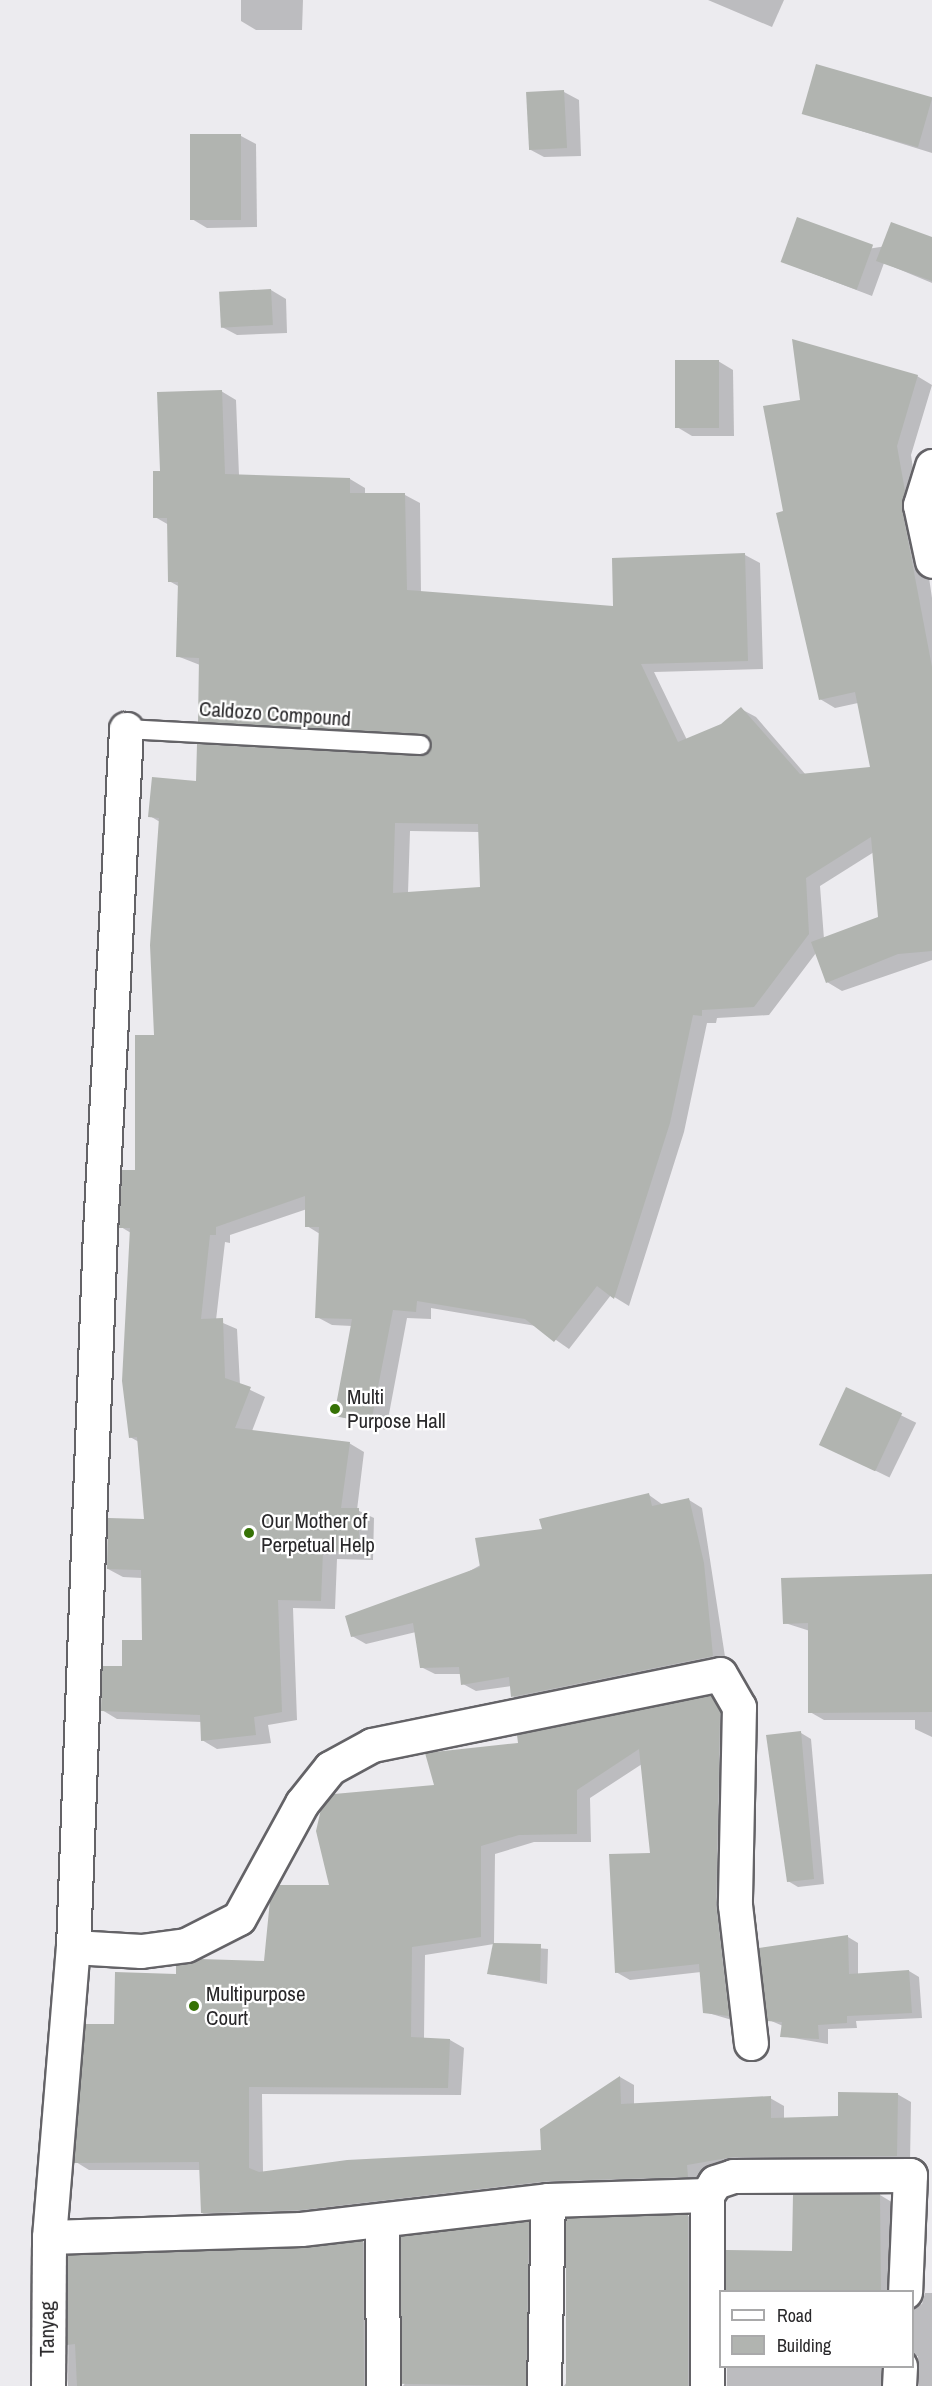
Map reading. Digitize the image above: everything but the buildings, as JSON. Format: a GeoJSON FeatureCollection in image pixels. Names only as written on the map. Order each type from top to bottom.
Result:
{"type":"FeatureCollection","features":[{"type":"Feature","properties":{"kind":"street"},"geometry":{"type":"LineString","coordinates":[[932,465],[920,505],[932,561]]}},
{"type":"Feature","properties":{"kind":"street","name":"Tanyag"},"geometry":{"type":"LineString","coordinates":[[48,2386],[47,2273],[73,1947],[99,1232],[126,729]]}},
{"type":"Feature","properties":{"kind":"street"},"geometry":{"type":"LineString","coordinates":[[73,1947],[141,1951],[186,1945],[239,1918],[302,1803],[330,1768],[372,1745],[701,1673],[720,1674],[739,1707],[735,1905],[751,2043]]}},
{"type":"Feature","properties":{"kind":"street"},"geometry":{"type":"LineString","coordinates":[[707,2386],[707,2195],[715,2182],[733,2176],[909,2175],[905,2290]]}},
{"type":"Feature","properties":{"kind":"street"},"geometry":{"type":"LineString","coordinates":[[49,2237],[242,2232],[381,2220],[548,2200],[707,2195]]}},
{"type":"Feature","properties":{"kind":"street"},"geometry":{"type":"LineString","coordinates":[[544,2386],[548,2200]]}},
{"type":"Feature","properties":{"kind":"street"},"geometry":{"type":"LineString","coordinates":[[381,2220],[383,2386]]}},
{"type":"Feature","properties":{"kind":"street"},"geometry":{"type":"LineString","coordinates":[[899,2386],[900,2368]]}},
{"type":"Feature","properties":{"kind":"lane","name":"Caldozo Compound"},"geometry":{"type":"LineString","coordinates":[[126,729],[421,745]]}},
{"type":"Feature","properties":{"kind":"place","name":"Multi Purpose Hall"},"geometry":{"type":"Point","coordinates":[335,1409]}},
{"type":"Feature","properties":{"kind":"place","name":"Our Mother of Perpetual Help"},"geometry":{"type":"Point","coordinates":[249,1533]}},
{"type":"Feature","properties":{"kind":"place","name":"Multipurpose Court"},"geometry":{"type":"Point","coordinates":[194,2006]}}]}
